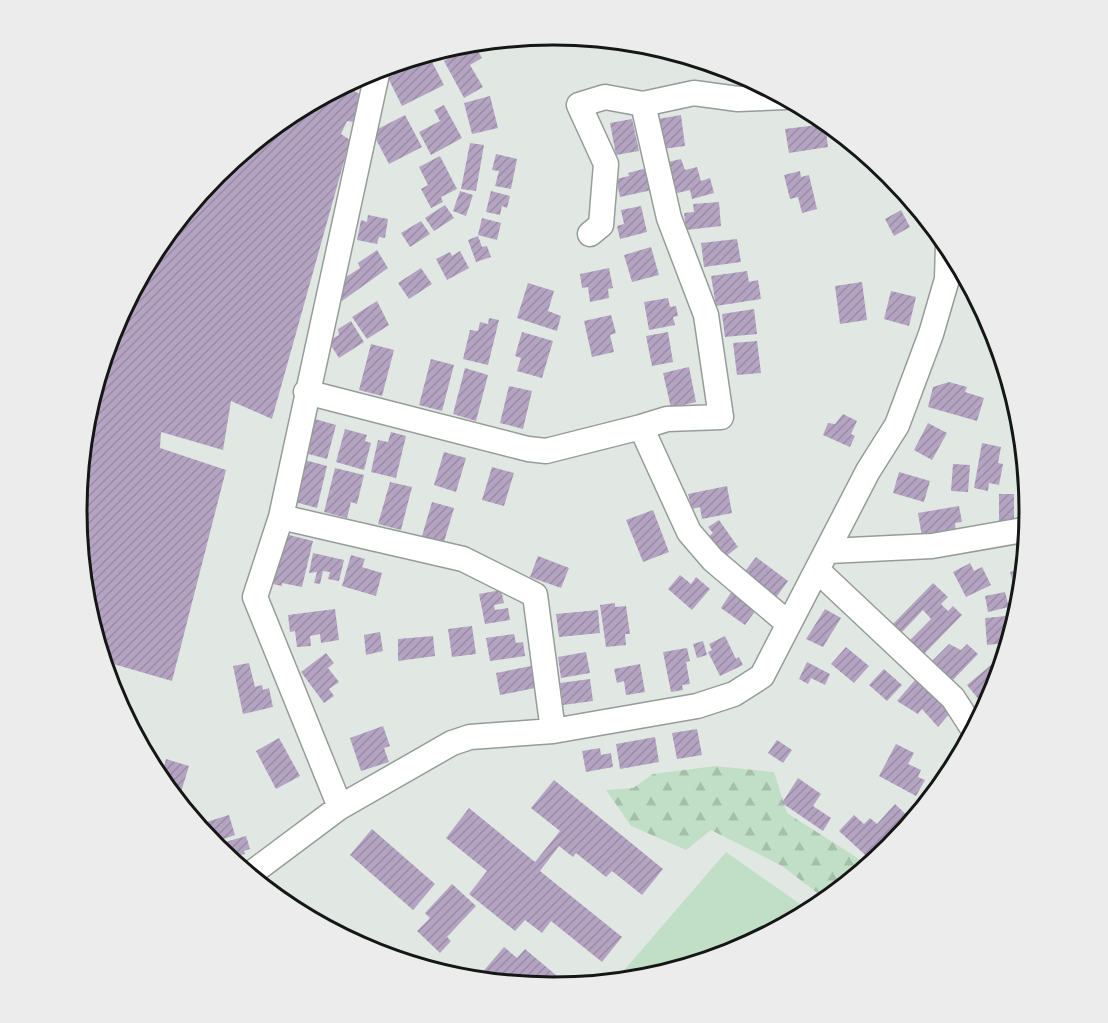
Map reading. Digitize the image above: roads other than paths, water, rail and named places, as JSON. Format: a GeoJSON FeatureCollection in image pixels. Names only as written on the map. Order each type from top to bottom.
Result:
{"type":"FeatureCollection","features":[{"type":"Feature","properties":{"kind":"street"},"geometry":{"type":"LineString","coordinates":[[340,807],[255,597],[281,517],[306,392],[375,81]]}},
{"type":"Feature","properties":{"kind":"street"},"geometry":{"type":"LineString","coordinates":[[590,234],[601,225],[606,164],[579,105],[605,97],[644,104],[694,93],[738,99],[769,98]]}},
{"type":"Feature","properties":{"kind":"street"},"geometry":{"type":"LineString","coordinates":[[306,392],[546,451],[667,419],[721,417],[706,315],[669,218],[644,104]]}},
{"type":"Feature","properties":{"kind":"street"},"geometry":{"type":"LineString","coordinates":[[256,870],[340,807],[452,743],[470,737],[553,731],[697,706],[734,694],[762,676],[868,471],[897,425],[931,334],[947,279],[949,263]]}},
{"type":"Feature","properties":{"kind":"street"},"geometry":{"type":"LineString","coordinates":[[641,426],[689,532],[713,560],[789,624]]}},
{"type":"Feature","properties":{"kind":"street"},"geometry":{"type":"LineString","coordinates":[[281,517],[463,559],[535,595],[553,731]]}},
{"type":"Feature","properties":{"kind":"street"},"geometry":{"type":"LineString","coordinates":[[823,561],[932,546],[1020,531]]}},
{"type":"Feature","properties":{"kind":"street"},"geometry":{"type":"LineString","coordinates":[[823,561],[953,698],[969,723]]}}]}
